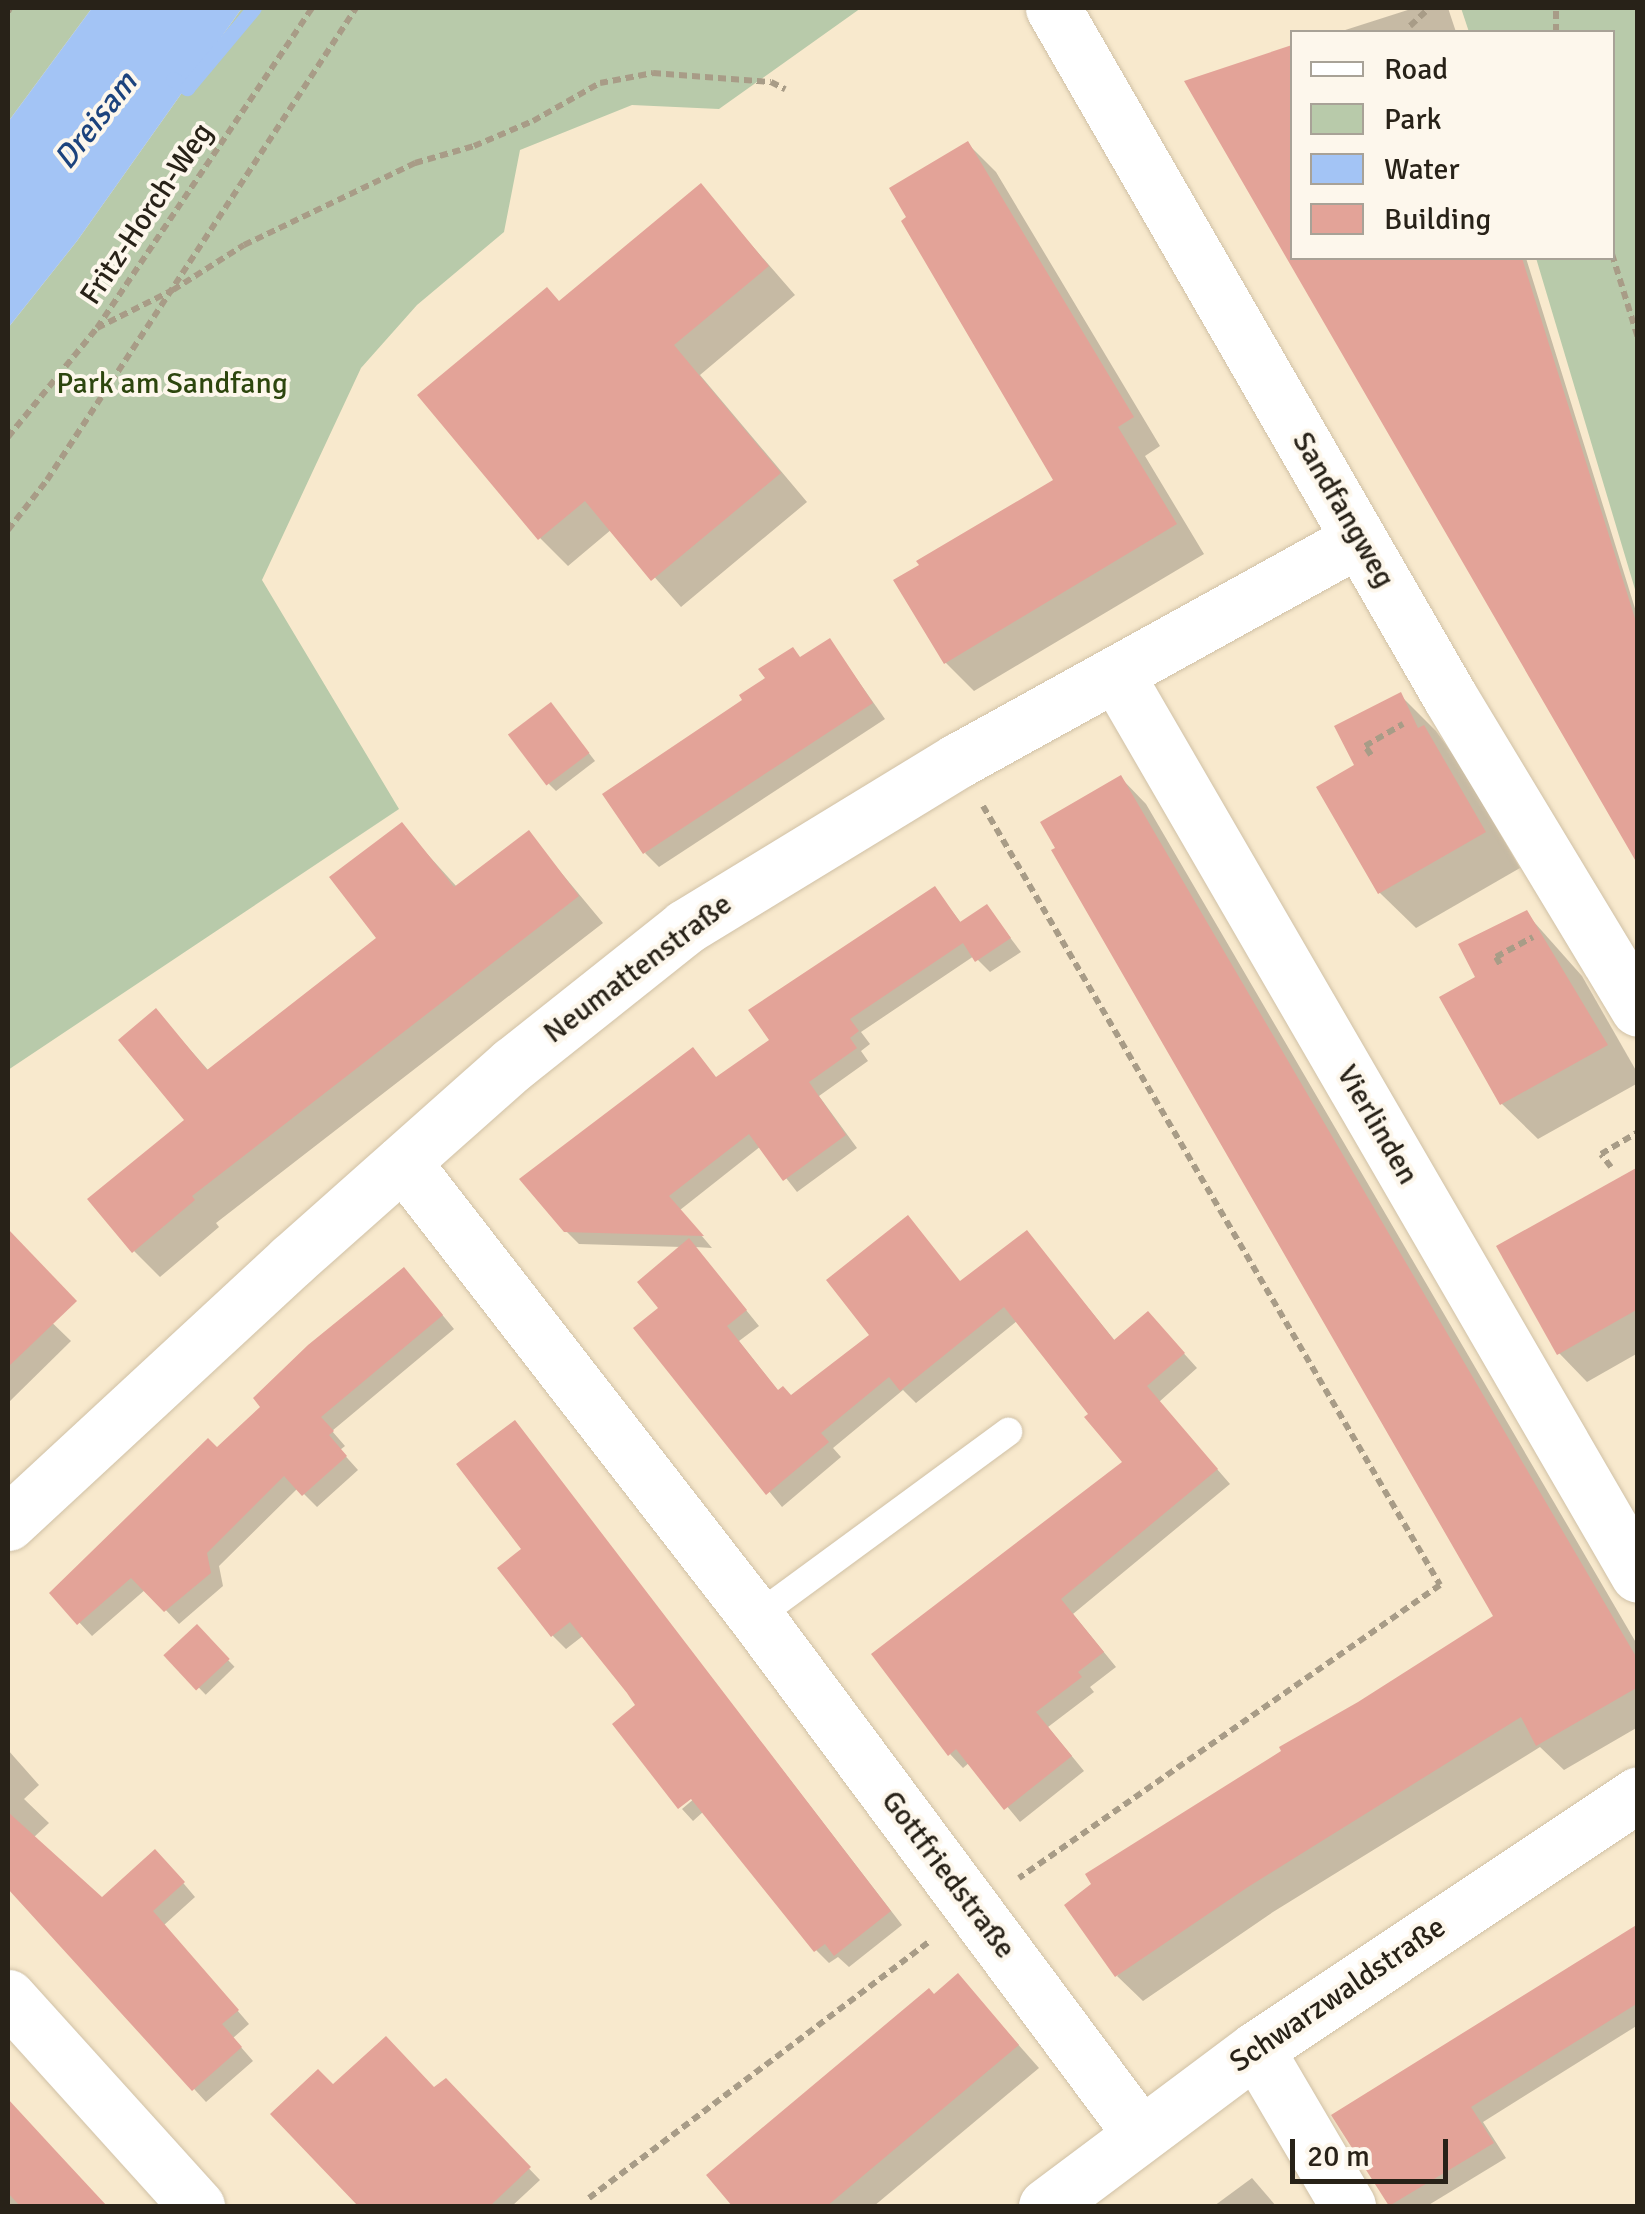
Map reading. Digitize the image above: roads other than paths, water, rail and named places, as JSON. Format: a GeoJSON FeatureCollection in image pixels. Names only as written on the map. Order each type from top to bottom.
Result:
{"type":"FeatureCollection","features":[{"type":"Feature","properties":{"kind":"street","name":"Sandfangweg"},"geometry":{"type":"LineString","coordinates":[[1053,8],[1359,538],[1638,1009]]}},
{"type":"Feature","properties":{"kind":"street","name":"Neumattenstraße"},"geometry":{"type":"LineString","coordinates":[[8,1523],[513,1064],[685,926],[958,761],[1359,538]]}},
{"type":"Feature","properties":{"kind":"street","name":"Vierlinden"},"geometry":{"type":"LineString","coordinates":[[1116,674],[1638,1575]]}},
{"type":"Feature","properties":{"kind":"street","name":"Gottfriedstraße"},"geometry":{"type":"LineString","coordinates":[[403,1162],[756,1617],[1139,2132]]}},
{"type":"Feature","properties":{"kind":"street","name":"Schwarzwaldstraße"},"geometry":{"type":"LineString","coordinates":[[1046,2206],[1139,2132],[1256,2049],[1638,1794]]}},
{"type":"Feature","properties":{"kind":"street"},"geometry":{"type":"LineString","coordinates":[[8,1997],[198,2206]]}},
{"type":"Feature","properties":{"kind":"street"},"geometry":{"type":"LineString","coordinates":[[1256,2049],[1348,2206]]}},
{"type":"Feature","properties":{"kind":"lane"},"geometry":{"type":"LineString","coordinates":[[756,1617],[1008,1432]]}},
{"type":"Feature","properties":{"kind":"water","name":"Dreisam"},"geometry":{"type":"Polygon","coordinates":[[[92,8],[242,8],[77,241],[8,328],[8,122],[92,8]]]}},
{"type":"Feature","properties":{"kind":"waterway"},"geometry":{"type":"LineString","coordinates":[[173,79],[187,88],[254,8]]}},
{"type":"Feature","properties":{"kind":"park label","name":"Park am Sandfang"},"geometry":{"type":"Point","coordinates":[172,384]}}]}
